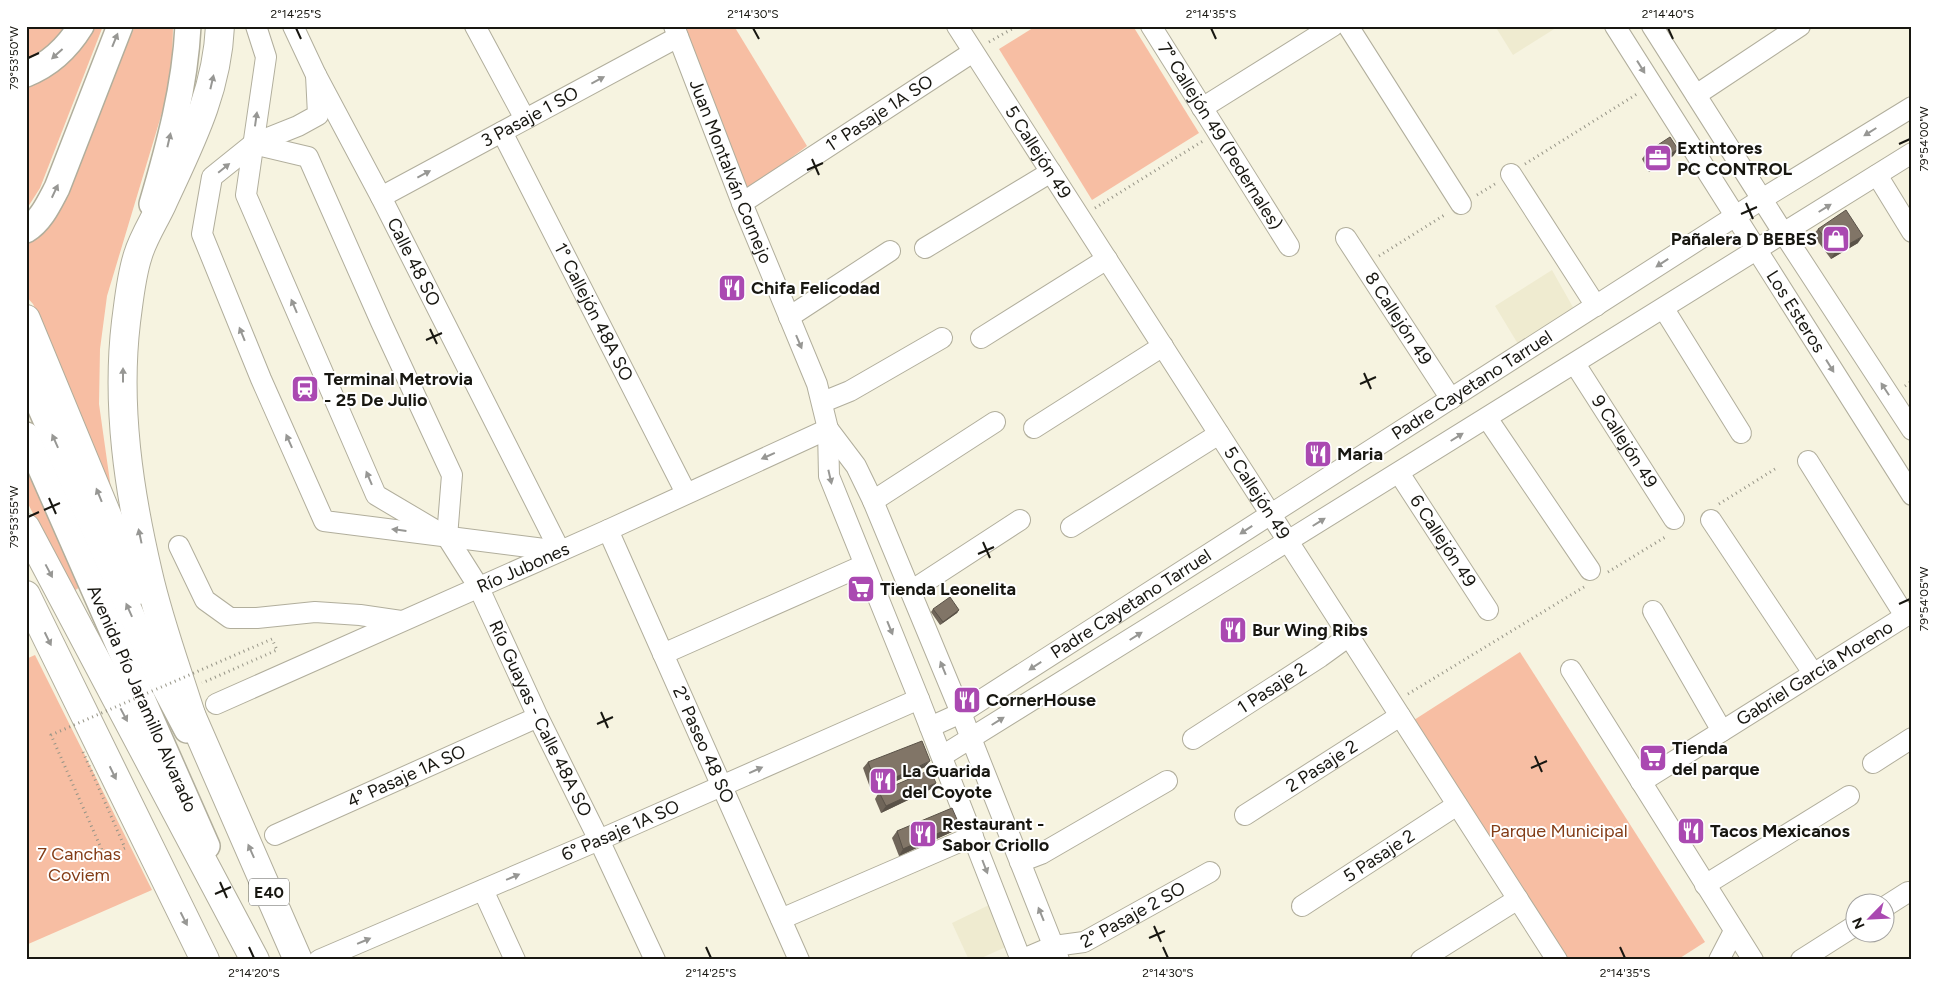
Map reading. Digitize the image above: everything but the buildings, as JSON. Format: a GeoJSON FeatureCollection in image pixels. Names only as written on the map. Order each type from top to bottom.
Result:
{"type":"FeatureCollection","features":[{"type":"Feature","properties":{"kind":"highway"},"geometry":{"type":"LineString","coordinates":[[192,718],[148,575],[131,484],[125,427],[123,347],[128,304],[138,255],[199,121],[211,88],[219,39]]}},
{"type":"Feature","properties":{"kind":"highway"},"geometry":{"type":"LineString","coordinates":[[26,319],[192,718],[239,825]]}},
{"type":"Feature","properties":{"kind":"highway"},"geometry":{"type":"LineString","coordinates":[[26,528],[257,960]]}},
{"type":"Feature","properties":{"kind":"highway"},"geometry":{"type":"LineString","coordinates":[[26,595],[205,960]]}},
{"type":"Feature","properties":{"kind":"highway","name":"E40"},"geometry":{"type":"LineString","coordinates":[[239,825],[298,960]]}},
{"type":"Feature","properties":{"kind":"main road"},"geometry":{"type":"LineString","coordinates":[[26,74],[48,62],[62,50],[81,26]]}},
{"type":"Feature","properties":{"kind":"main road"},"geometry":{"type":"LineString","coordinates":[[26,230],[32,226],[47,208],[120,26]]}},
{"type":"Feature","properties":{"kind":"main road"},"geometry":{"type":"LineString","coordinates":[[138,255],[163,167],[183,81],[188,26]]}},
{"type":"Feature","properties":{"kind":"main road","name":"Avenida Pío Jaramillo Alvarado"},"geometry":{"type":"LineString","coordinates":[[26,375],[158,675],[239,825]]}},
{"type":"Feature","properties":{"kind":"main road","name":"Avenida Pío Jaramillo Alvarado"},"geometry":{"type":"LineString","coordinates":[[26,436],[257,960]]}},
{"type":"Feature","properties":{"kind":"street"},"geometry":{"type":"LineString","coordinates":[[256,26],[266,56],[246,195],[376,495],[448,537]]}},
{"type":"Feature","properties":{"kind":"street","name":"Calle 48 SO"},"geometry":{"type":"LineString","coordinates":[[293,26],[316,75],[381,197],[560,551]]}},
{"type":"Feature","properties":{"kind":"street"},"geometry":{"type":"LineString","coordinates":[[475,26],[525,119]]}},
{"type":"Feature","properties":{"kind":"street","name":"5 Callejón 49"},"geometry":{"type":"LineString","coordinates":[[957,26],[1557,960]]}},
{"type":"Feature","properties":{"kind":"street","name":"7° Callejón 49 (Pedernales)"},"geometry":{"type":"LineString","coordinates":[[1151,26],[1289,246]]}},
{"type":"Feature","properties":{"kind":"street"},"geometry":{"type":"LineString","coordinates":[[1202,108],[1333,26]]}},
{"type":"Feature","properties":{"kind":"street"},"geometry":{"type":"LineString","coordinates":[[1348,26],[1461,204]]}},
{"type":"Feature","properties":{"kind":"street","name":"Los Esteros"},"geometry":{"type":"LineString","coordinates":[[1615,26],[1912,495]]}},
{"type":"Feature","properties":{"kind":"street","name":"Los Esteros"},"geometry":{"type":"LineString","coordinates":[[1652,26],[1784,234],[1912,430]]}},
{"type":"Feature","properties":{"kind":"street"},"geometry":{"type":"LineString","coordinates":[[1696,95],[1800,26]]}},
{"type":"Feature","properties":{"kind":"street","name":"3 Pasaje 1 SO"},"geometry":{"type":"LineString","coordinates":[[381,197],[502,132],[676,31]]}},
{"type":"Feature","properties":{"kind":"street","name":"Juan Montalván Cornejo"},"geometry":{"type":"LineString","coordinates":[[676,31],[742,203],[823,402],[828,429],[828,476],[920,699],[1021,960]]}},
{"type":"Feature","properties":{"kind":"street","name":"1° Pasaje 1A SO"},"geometry":{"type":"LineString","coordinates":[[742,203],[973,52]]}},
{"type":"Feature","properties":{"kind":"street"},"geometry":{"type":"LineString","coordinates":[[316,75],[318,115],[298,126],[253,144],[212,177],[202,234],[261,379],[324,521],[560,551]]}},
{"type":"Feature","properties":{"kind":"street","name":"Padre Cayetano Tarruel"},"geometry":{"type":"LineString","coordinates":[[930,726],[961,713],[1762,199],[1912,107]]}},
{"type":"Feature","properties":{"kind":"street","name":"1° Callejón 48A SO"},"geometry":{"type":"LineString","coordinates":[[502,132],[686,493]]}},
{"type":"Feature","properties":{"kind":"street"},"geometry":{"type":"LineString","coordinates":[[253,144],[308,157],[452,475],[448,537]]}},
{"type":"Feature","properties":{"kind":"street","name":"Padre Cayetano Tarruel"},"geometry":{"type":"LineString","coordinates":[[942,756],[1664,309],[1912,153]]}},
{"type":"Feature","properties":{"kind":"street"},"geometry":{"type":"LineString","coordinates":[[925,248],[1051,172]]}},
{"type":"Feature","properties":{"kind":"street"},"geometry":{"type":"LineString","coordinates":[[1511,174],[1596,306]]}},
{"type":"Feature","properties":{"kind":"street"},"geometry":{"type":"LineString","coordinates":[[1877,175],[1912,232]]}},
{"type":"Feature","properties":{"kind":"street","name":"8 Callejón 49"},"geometry":{"type":"LineString","coordinates":[[1346,238],[1451,399]]}},
{"type":"Feature","properties":{"kind":"street"},"geometry":{"type":"LineString","coordinates":[[789,316],[890,251]]}},
{"type":"Feature","properties":{"kind":"street"},"geometry":{"type":"LineString","coordinates":[[981,338],[1107,259]]}},
{"type":"Feature","properties":{"kind":"street"},"geometry":{"type":"LineString","coordinates":[[1664,309],[1741,433]]}},
{"type":"Feature","properties":{"kind":"street"},"geometry":{"type":"LineString","coordinates":[[823,402],[850,391],[942,338]]}},
{"type":"Feature","properties":{"kind":"street"},"geometry":{"type":"LineString","coordinates":[[1034,428],[1163,346]]}},
{"type":"Feature","properties":{"kind":"street","name":"9 Callejón 49"},"geometry":{"type":"LineString","coordinates":[[1575,364],[1674,519]]}},
{"type":"Feature","properties":{"kind":"street"},"geometry":{"type":"LineString","coordinates":[[1487,418],[1590,570]]}},
{"type":"Feature","properties":{"kind":"street"},"geometry":{"type":"LineString","coordinates":[[873,502],[995,422]]}},
{"type":"Feature","properties":{"kind":"street","name":"Juan Montalván Cornejo"},"geometry":{"type":"LineString","coordinates":[[828,429],[856,466],[873,502],[961,713],[1056,953]]}},
{"type":"Feature","properties":{"kind":"street","name":"Río Jubones"},"geometry":{"type":"LineString","coordinates":[[216,704],[478,586],[608,530],[828,429]]}},
{"type":"Feature","properties":{"kind":"street"},"geometry":{"type":"LineString","coordinates":[[1071,526],[1219,434]]}},
{"type":"Feature","properties":{"kind":"street"},"geometry":{"type":"LineString","coordinates":[[1808,462],[1908,614]]}},
{"type":"Feature","properties":{"kind":"street","name":"6 Callejón 49"},"geometry":{"type":"LineString","coordinates":[[1399,473],[1488,610]]}},
{"type":"Feature","properties":{"kind":"street"},"geometry":{"type":"LineString","coordinates":[[911,592],[1020,520]]}},
{"type":"Feature","properties":{"kind":"street"},"geometry":{"type":"LineString","coordinates":[[1711,520],[1813,673]]}},
{"type":"Feature","properties":{"kind":"street","name":"2° Paseo 48 SO"},"geometry":{"type":"LineString","coordinates":[[608,530],[799,960]]}},
{"type":"Feature","properties":{"kind":"street","name":"Río Guayas - Calle 48A SO"},"geometry":{"type":"LineString","coordinates":[[448,537],[478,586],[538,717],[599,840],[655,960]]}},
{"type":"Feature","properties":{"kind":"street"},"geometry":{"type":"LineString","coordinates":[[179,546],[205,600],[230,618],[257,618],[315,612],[360,615],[401,621]]}},
{"type":"Feature","properties":{"kind":"street"},"geometry":{"type":"LineString","coordinates":[[663,654],[864,565]]}},
{"type":"Feature","properties":{"kind":"street"},"geometry":{"type":"LineString","coordinates":[[1653,611],[1722,731]]}},
{"type":"Feature","properties":{"kind":"street","name":"Gabriel García Moreno"},"geometry":{"type":"LineString","coordinates":[[1641,782],[1908,614]]}},
{"type":"Feature","properties":{"kind":"street","name":"1 Pasaje 2"},"geometry":{"type":"LineString","coordinates":[[1193,739],[1320,657],[1349,636]]}},
{"type":"Feature","properties":{"kind":"street"},"geometry":{"type":"LineString","coordinates":[[1571,670],[1753,960]]}},
{"type":"Feature","properties":{"kind":"street","name":"6° Pasaje 1A SO"},"geometry":{"type":"LineString","coordinates":[[319,960],[920,699]]}},
{"type":"Feature","properties":{"kind":"street","name":"2 Pasaje 2"},"geometry":{"type":"LineString","coordinates":[[1245,815],[1400,716]]}},
{"type":"Feature","properties":{"kind":"street","name":"4° Pasaje 1A SO"},"geometry":{"type":"LineString","coordinates":[[275,836],[538,717]]}},
{"type":"Feature","properties":{"kind":"street"},"geometry":{"type":"LineString","coordinates":[[1873,763],[1912,738]]}},
{"type":"Feature","properties":{"kind":"street"},"geometry":{"type":"LineString","coordinates":[[1020,862],[1041,854],[1167,781]]}},
{"type":"Feature","properties":{"kind":"street"},"geometry":{"type":"LineString","coordinates":[[1705,885],[1849,796]]}},
{"type":"Feature","properties":{"kind":"street","name":"5 Pasaje 2"},"geometry":{"type":"LineString","coordinates":[[1302,906],[1457,805]]}},
{"type":"Feature","properties":{"kind":"street"},"geometry":{"type":"LineString","coordinates":[[781,919],[972,836]]}},
{"type":"Feature","properties":{"kind":"street","name":"2° Pasaje 2 SO"},"geometry":{"type":"LineString","coordinates":[[1021,960],[1056,953],[1084,942],[1210,872]]}},
{"type":"Feature","properties":{"kind":"street"},"geometry":{"type":"LineString","coordinates":[[483,890],[516,960]]}},
{"type":"Feature","properties":{"kind":"street"},"geometry":{"type":"LineString","coordinates":[[1896,900],[1908,892]]}},
{"type":"Feature","properties":{"kind":"street"},"geometry":{"type":"LineString","coordinates":[[1422,960],[1518,899]]}},
{"type":"Feature","properties":{"kind":"street"},"geometry":{"type":"LineString","coordinates":[[1719,960],[1734,931]]}},
{"type":"Feature","properties":{"kind":"street"},"geometry":{"type":"LineString","coordinates":[[1801,960],[1846,931]]}},
{"type":"Feature","properties":{"kind":"path"},"geometry":{"type":"LineString","coordinates":[[973,52],[1017,26]]}},
{"type":"Feature","properties":{"kind":"path"},"geometry":{"type":"LineString","coordinates":[[1080,218],[1218,132]]}},
{"type":"Feature","properties":{"kind":"path"},"geometry":{"type":"LineString","coordinates":[[83,752],[125,848],[105,857],[51,735],[272,638],[277,650],[202,683]]}},
{"type":"Feature","properties":{"kind":"shaded area"},"geometry":{"type":"Polygon","coordinates":[[[1495,26],[1559,26],[1513,55],[1495,26]]]}},
{"type":"Feature","properties":{"kind":"shaded area"},"geometry":{"type":"Polygon","coordinates":[[[1552,270],[1574,309],[1518,344],[1495,306],[1552,270]]]}},
{"type":"Feature","properties":{"kind":"shaded area"},"geometry":{"type":"Polygon","coordinates":[[[989,905],[1008,946],[977,960],[969,960],[952,923],[989,905]]]}},
{"type":"Feature","properties":{"kind":"green space"},"geometry":{"type":"Polygon","coordinates":[[[26,26],[103,26],[40,188],[26,210],[26,26]]]}},
{"type":"Feature","properties":{"kind":"green space"},"geometry":{"type":"Polygon","coordinates":[[[135,26],[173,26],[172,69],[164,106],[107,296],[100,349],[99,404],[113,503],[42,323],[33,304],[26,296],[26,242],[58,206],[135,26]]]}},
{"type":"Feature","properties":{"kind":"green space"},"geometry":{"type":"Polygon","coordinates":[[[685,26],[734,26],[807,146],[747,191],[685,26]]]}},
{"type":"Feature","properties":{"kind":"green space"},"geometry":{"type":"Polygon","coordinates":[[[1036,26],[1133,26],[1199,133],[1092,200],[999,49],[1036,26]]]}},
{"type":"Feature","properties":{"kind":"green space"},"geometry":{"type":"Polygon","coordinates":[[[26,463],[80,587],[74,591],[26,500],[26,463]]]}},
{"type":"Feature","properties":{"kind":"green space","name":"Parque Municipal"},"geometry":{"type":"Polygon","coordinates":[[[1520,652],[1705,942],[1677,960],[1566,960],[1414,720],[1520,652]]]}},
{"type":"Feature","properties":{"kind":"green space","name":"7 Canchas Coviem"},"geometry":{"type":"Polygon","coordinates":[[[35,655],[152,890],[26,945],[26,659],[35,655]]]}},
{"type":"Feature","properties":{"kind":"place","name":"Extintores PC CONTROL"},"geometry":{"type":"Point","coordinates":[1658,158]}},
{"type":"Feature","properties":{"kind":"place","name":"Pañalera D BEBES"},"geometry":{"type":"Point","coordinates":[1836,239]}},
{"type":"Feature","properties":{"kind":"place","name":"Chifa Felicodad"},"geometry":{"type":"Point","coordinates":[732,288]}},
{"type":"Feature","properties":{"kind":"place","name":"Terminal Metrovia - 25 De Julio"},"geometry":{"type":"Point","coordinates":[305,389]}},
{"type":"Feature","properties":{"kind":"place","name":"Maria"},"geometry":{"type":"Point","coordinates":[1318,454]}},
{"type":"Feature","properties":{"kind":"place","name":"Tienda Leonelita"},"geometry":{"type":"Point","coordinates":[861,589]}},
{"type":"Feature","properties":{"kind":"place","name":"Bur Wing Ribs"},"geometry":{"type":"Point","coordinates":[1233,630]}},
{"type":"Feature","properties":{"kind":"place","name":"CornerHouse"},"geometry":{"type":"Point","coordinates":[967,700]}},
{"type":"Feature","properties":{"kind":"place","name":"Tienda del parque"},"geometry":{"type":"Point","coordinates":[1653,758]}},
{"type":"Feature","properties":{"kind":"place","name":"La Guarida del Coyote"},"geometry":{"type":"Point","coordinates":[883,781]}},
{"type":"Feature","properties":{"kind":"place","name":"Tacos Mexicanos"},"geometry":{"type":"Point","coordinates":[1691,831]}},
{"type":"Feature","properties":{"kind":"place","name":"Restaurant - Sabor Criollo"},"geometry":{"type":"Point","coordinates":[923,834]}}]}
